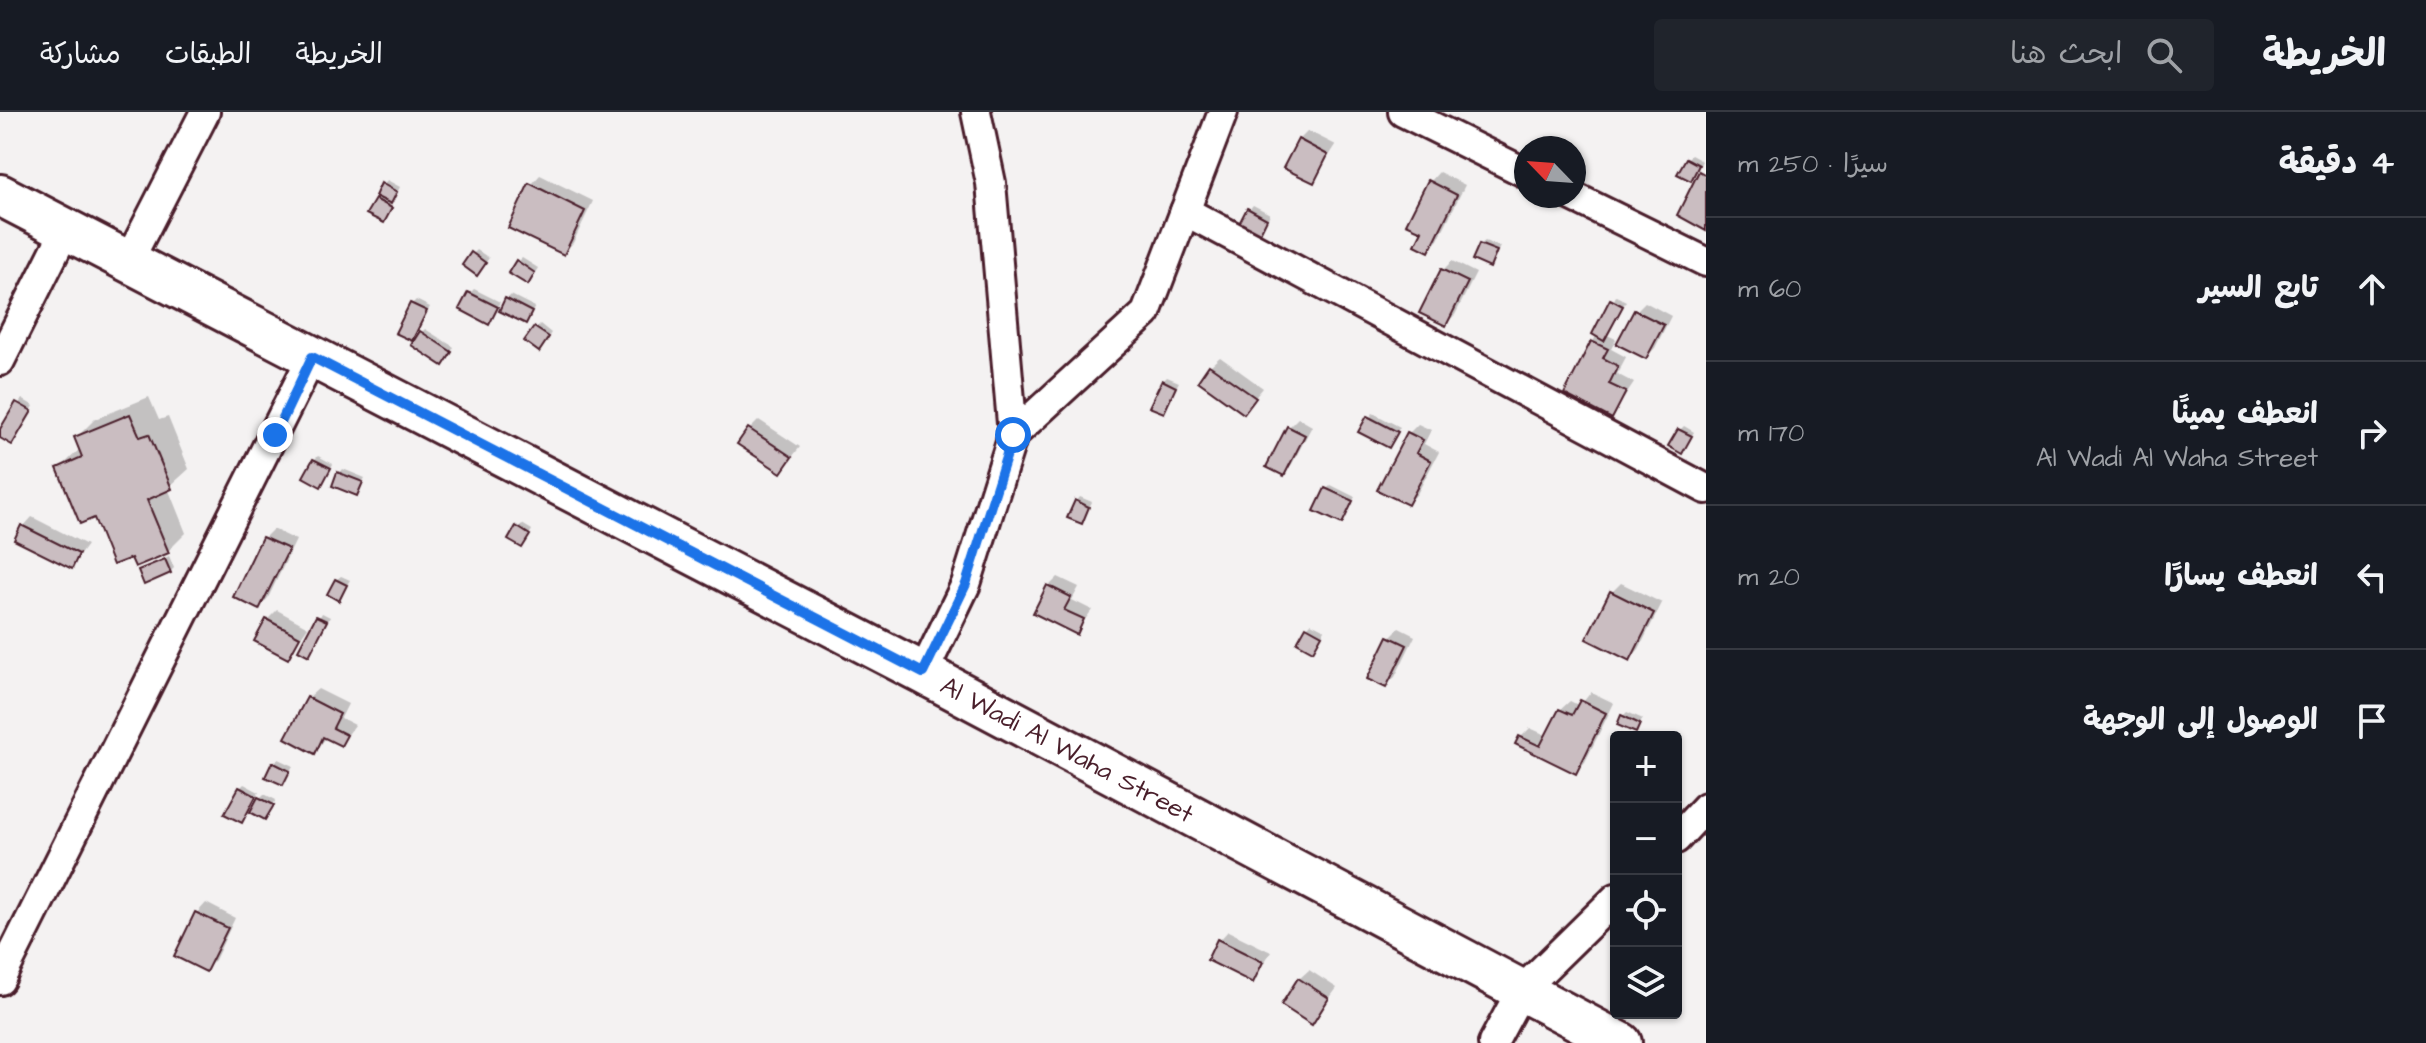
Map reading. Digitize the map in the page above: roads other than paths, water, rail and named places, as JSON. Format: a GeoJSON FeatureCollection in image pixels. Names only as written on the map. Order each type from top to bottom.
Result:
{"type":"FeatureCollection","features":[{"type":"Feature","properties":{"kind":"main road","name":"Al Wadi Al Waha Street"},"geometry":{"type":"LineString","coordinates":[[0,195],[923,673],[1621,1043]]}},
{"type":"Feature","properties":{"kind":"street"},"geometry":{"type":"LineString","coordinates":[[128,262],[205,112]]}},
{"type":"Feature","properties":{"kind":"street"},"geometry":{"type":"LineString","coordinates":[[923,673],[966,584],[1013,435],[991,183],[976,112]]}},
{"type":"Feature","properties":{"kind":"street"},"geometry":{"type":"LineString","coordinates":[[1013,435],[1146,313],[1223,112]]}},
{"type":"Feature","properties":{"kind":"street"},"geometry":{"type":"LineString","coordinates":[[1403,112],[1514,167]]}},
{"type":"Feature","properties":{"kind":"street"},"geometry":{"type":"LineString","coordinates":[[1586,203],[1706,262]]}},
{"type":"Feature","properties":{"kind":"street"},"geometry":{"type":"LineString","coordinates":[[1185,211],[1706,489]]}},
{"type":"Feature","properties":{"kind":"street"},"geometry":{"type":"LineString","coordinates":[[0,361],[66,229]]}},
{"type":"Feature","properties":{"kind":"street"},"geometry":{"type":"LineString","coordinates":[[0,980],[312,357]]}},
{"type":"Feature","properties":{"kind":"street"},"geometry":{"type":"LineString","coordinates":[[1682,833],[1706,807]]}},
{"type":"Feature","properties":{"kind":"street"},"geometry":{"type":"LineString","coordinates":[[1493,1043],[1521,991],[1610,904]]}}]}
